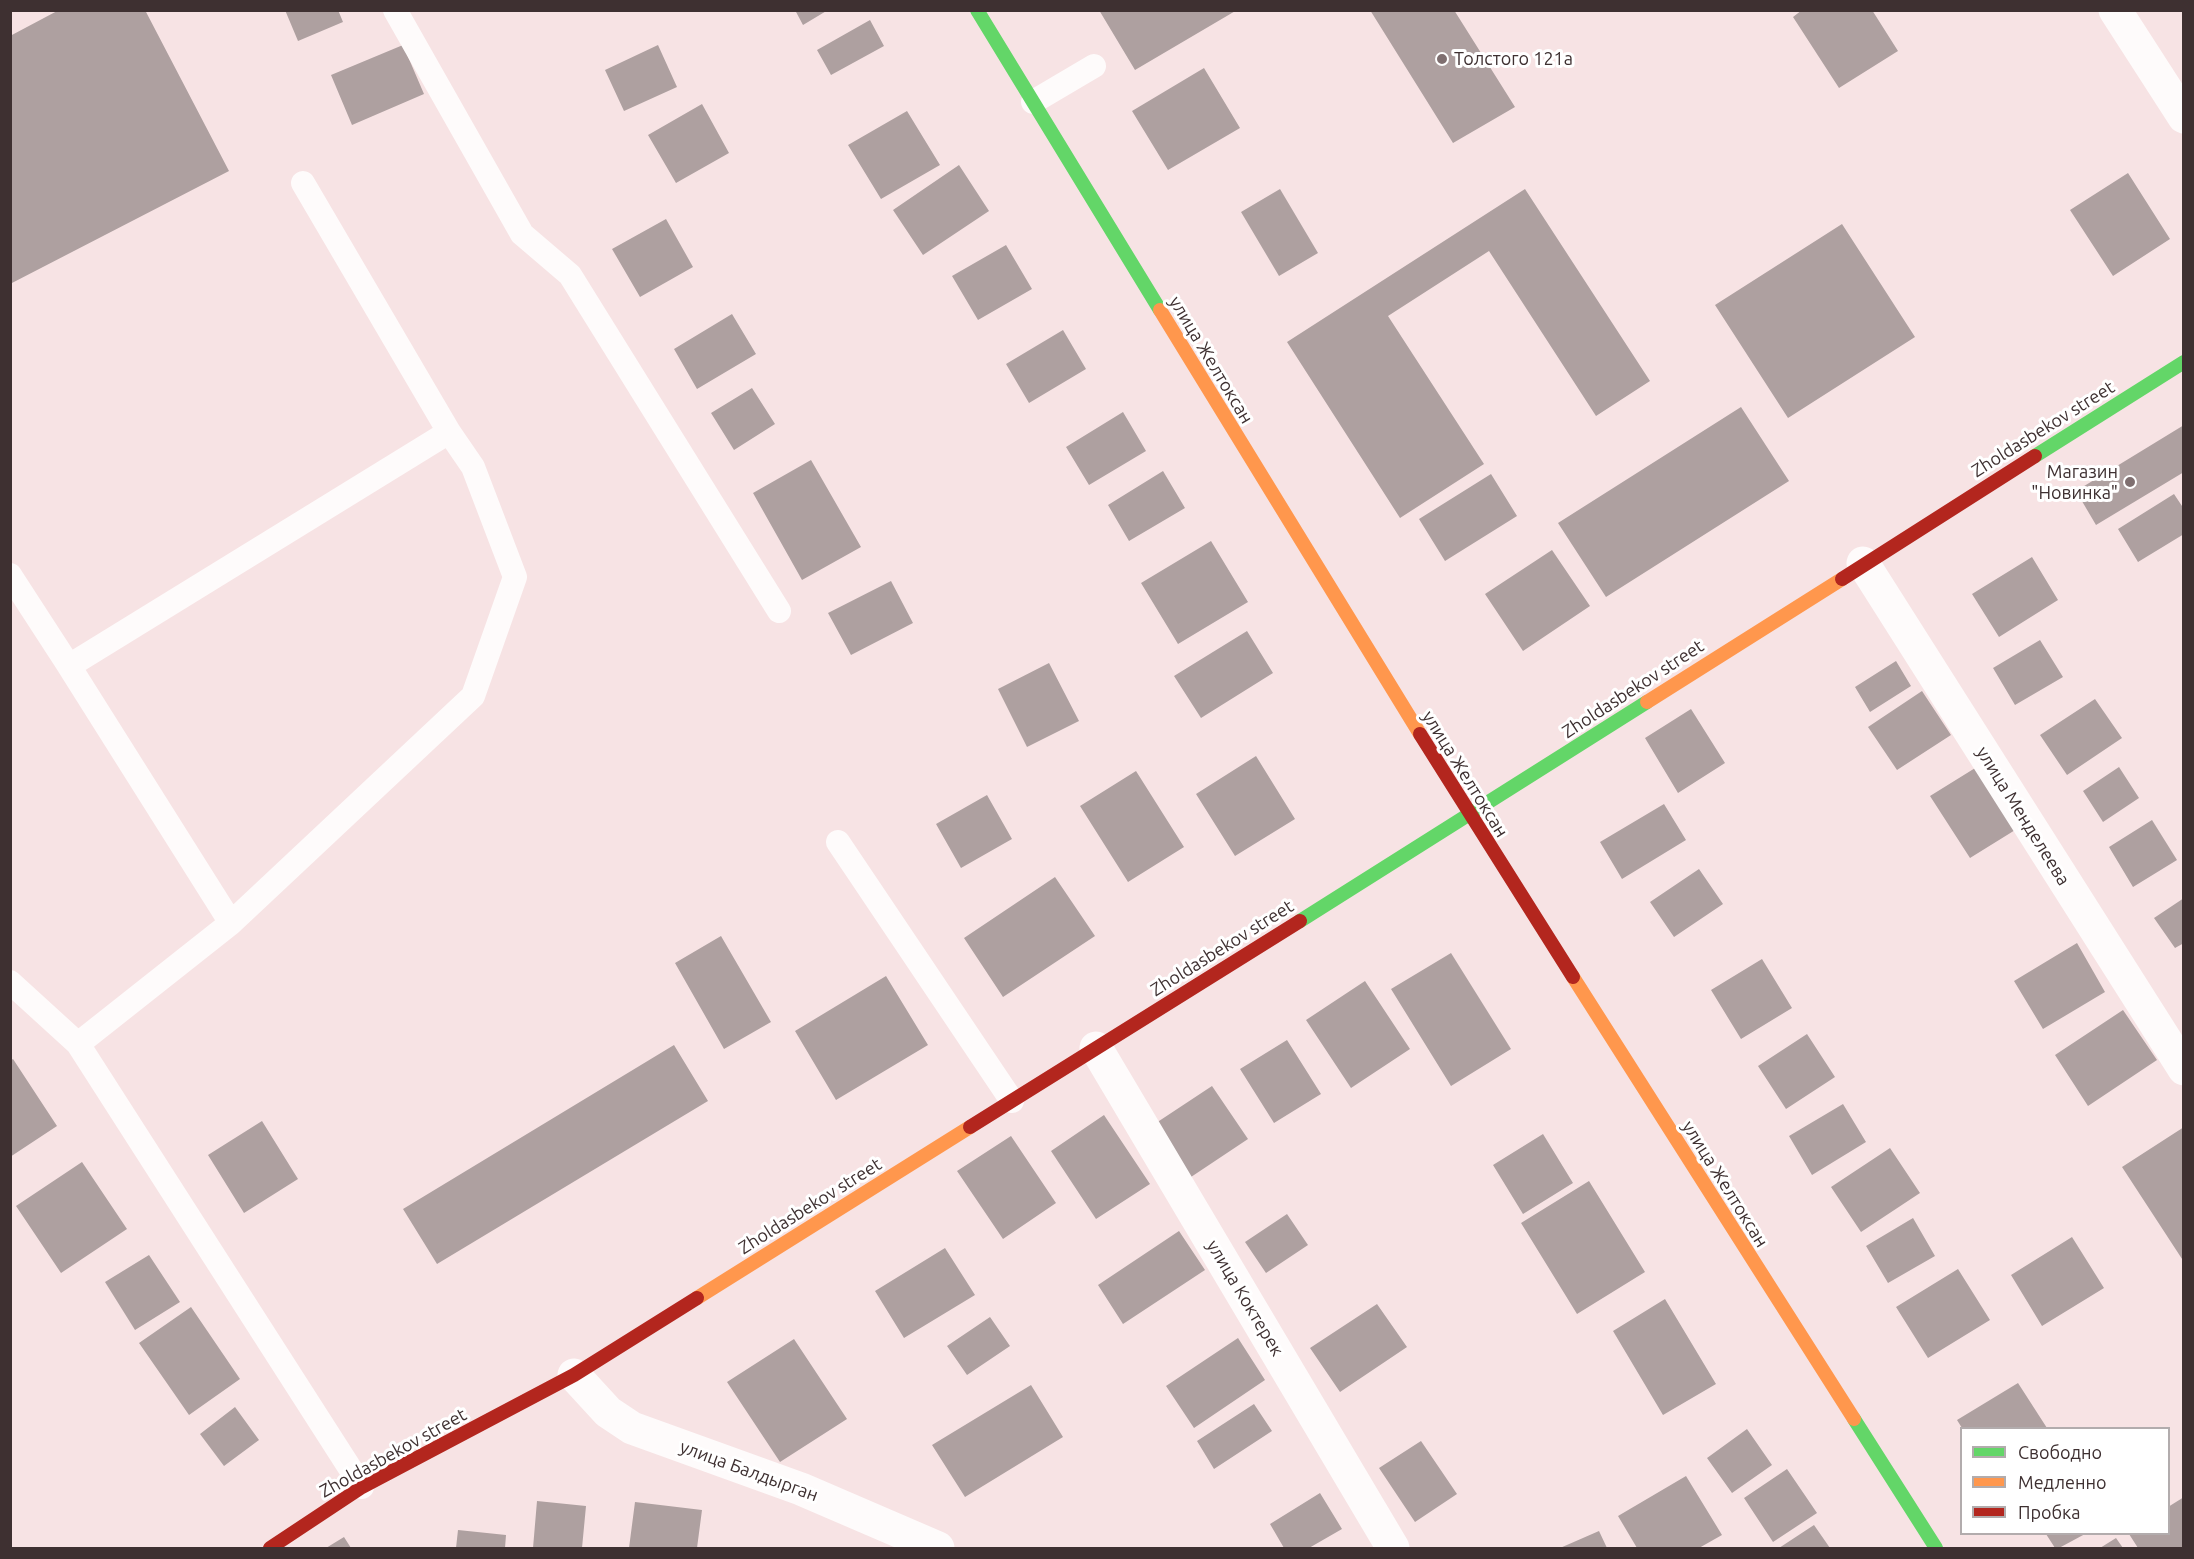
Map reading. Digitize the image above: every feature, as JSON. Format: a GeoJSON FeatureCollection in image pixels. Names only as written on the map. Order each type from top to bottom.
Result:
{"type":"FeatureCollection","features":[{"type":"Feature","properties":{"kind":"street","name":"улица Желтоксан"},"geometry":{"type":"LineString","coordinates":[[977,10],[1469,815],[1935,1548]]}},
{"type":"Feature","properties":{"kind":"street"},"geometry":{"type":"LineString","coordinates":[[2115,10],[2184,117]]}},
{"type":"Feature","properties":{"kind":"street","name":"Zholdasbekov street"},"geometry":{"type":"LineString","coordinates":[[270,1548],[362,1487],[574,1375],[1469,815],[1863,563],[2184,362]]}},
{"type":"Feature","properties":{"kind":"street","name":"улица Менделеева"},"geometry":{"type":"LineString","coordinates":[[1863,563],[2184,1069]]}},
{"type":"Feature","properties":{"kind":"street","name":"улица Коктерек"},"geometry":{"type":"LineString","coordinates":[[1096,1048],[1393,1548]]}},
{"type":"Feature","properties":{"kind":"street","name":"улица Балдырган"},"geometry":{"type":"LineString","coordinates":[[574,1375],[608,1413],[632,1428],[801,1489],[938,1548]]}},
{"type":"Feature","properties":{"kind":"lane"},"geometry":{"type":"LineString","coordinates":[[395,10],[522,234],[570,275],[779,611]]}},
{"type":"Feature","properties":{"kind":"lane"},"geometry":{"type":"LineString","coordinates":[[1033,102],[1094,66]]}},
{"type":"Feature","properties":{"kind":"lane"},"geometry":{"type":"LineString","coordinates":[[78,1044],[231,923],[473,696],[515,577],[473,467],[449,432],[303,183]]}},
{"type":"Feature","properties":{"kind":"lane"},"geometry":{"type":"LineString","coordinates":[[69,666],[449,432]]}},
{"type":"Feature","properties":{"kind":"lane"},"geometry":{"type":"LineString","coordinates":[[10,575],[231,923]]}},
{"type":"Feature","properties":{"kind":"lane"},"geometry":{"type":"LineString","coordinates":[[838,842],[1012,1101]]}},
{"type":"Feature","properties":{"kind":"lane"},"geometry":{"type":"LineString","coordinates":[[10,982],[78,1044],[362,1487]]}},
{"type":"Feature","properties":{"kind":"building"},"geometry":{"type":"Polygon","coordinates":[[[59,10],[145,10],[229,171],[10,284],[10,36],[59,10]]]}},
{"type":"Feature","properties":{"kind":"building"},"geometry":{"type":"Polygon","coordinates":[[[285,10],[338,10],[343,22],[298,41],[285,10]]]}},
{"type":"Feature","properties":{"kind":"building"},"geometry":{"type":"Polygon","coordinates":[[[795,10],[828,10],[803,25],[795,10]]]}},
{"type":"Feature","properties":{"kind":"building"},"geometry":{"type":"Polygon","coordinates":[[[1099,10],[1237,10],[1135,70],[1099,10]]]}},
{"type":"Feature","properties":{"kind":"building","name":"Толстого 121а"},"geometry":{"type":"Polygon","coordinates":[[[1370,10],[1454,10],[1515,107],[1453,143],[1370,10]]]}},
{"type":"Feature","properties":{"kind":"building"},"geometry":{"type":"Polygon","coordinates":[[[1802,10],[1872,10],[1898,51],[1839,88],[1793,17],[1802,10]]]}},
{"type":"Feature","properties":{"kind":"building"},"geometry":{"type":"Polygon","coordinates":[[[870,20],[884,46],[831,75],[817,50],[870,20]]]}},
{"type":"Feature","properties":{"kind":"building"},"geometry":{"type":"Polygon","coordinates":[[[403,45],[424,94],[352,125],[331,75],[403,45]]]}},
{"type":"Feature","properties":{"kind":"building"},"geometry":{"type":"Polygon","coordinates":[[[658,45],[677,87],[624,111],[605,70],[658,45]]]}},
{"type":"Feature","properties":{"kind":"building"},"geometry":{"type":"Polygon","coordinates":[[[1204,68],[1240,128],[1168,170],[1132,111],[1204,68]]]}},
{"type":"Feature","properties":{"kind":"building"},"geometry":{"type":"Polygon","coordinates":[[[702,104],[729,153],[676,183],[648,135],[702,104]]]}},
{"type":"Feature","properties":{"kind":"building"},"geometry":{"type":"Polygon","coordinates":[[[907,111],[940,165],[881,199],[848,145],[907,111]]]}},
{"type":"Feature","properties":{"kind":"building"},"geometry":{"type":"Polygon","coordinates":[[[959,165],[989,211],[923,255],[893,210],[959,165]]]}},
{"type":"Feature","properties":{"kind":"building"},"geometry":{"type":"Polygon","coordinates":[[[2128,173],[2170,239],[2113,276],[2070,210],[2128,173]]]}},
{"type":"Feature","properties":{"kind":"building"},"geometry":{"type":"Polygon","coordinates":[[[1280,189],[1318,253],[1279,276],[1241,212],[1280,189]]]}},
{"type":"Feature","properties":{"kind":"building"},"geometry":{"type":"Polygon","coordinates":[[[1525,189],[1650,381],[1596,416],[1489,251],[1388,316],[1484,464],[1400,518],[1287,342],[1525,189]]]}},
{"type":"Feature","properties":{"kind":"building"},"geometry":{"type":"Polygon","coordinates":[[[666,219],[693,267],[640,297],[612,249],[666,219]]]}},
{"type":"Feature","properties":{"kind":"building"},"geometry":{"type":"Polygon","coordinates":[[[1842,224],[1915,337],[1788,418],[1715,305],[1842,224]]]}},
{"type":"Feature","properties":{"kind":"building"},"geometry":{"type":"Polygon","coordinates":[[[1006,245],[1032,289],[978,320],[952,276],[1006,245]]]}},
{"type":"Feature","properties":{"kind":"building"},"geometry":{"type":"Polygon","coordinates":[[[732,314],[756,354],[697,389],[674,349],[732,314]]]}},
{"type":"Feature","properties":{"kind":"building"},"geometry":{"type":"Polygon","coordinates":[[[1063,330],[1086,369],[1029,403],[1006,364],[1063,330]]]}},
{"type":"Feature","properties":{"kind":"building"},"geometry":{"type":"Polygon","coordinates":[[[752,388],[775,424],[734,450],[711,413],[752,388]]]}},
{"type":"Feature","properties":{"kind":"building"},"geometry":{"type":"Polygon","coordinates":[[[1741,407],[1789,481],[1606,597],[1558,523],[1741,407]]]}},
{"type":"Feature","properties":{"kind":"building"},"geometry":{"type":"Polygon","coordinates":[[[1123,412],[1146,451],[1089,485],[1066,447],[1123,412]]]}},
{"type":"Feature","properties":{"kind":"building","name":"Магазин \"Новинка\""},"geometry":{"type":"Polygon","coordinates":[[[2184,425],[2184,472],[2096,525],[2076,491],[2184,425]]]}},
{"type":"Feature","properties":{"kind":"building"},"geometry":{"type":"Polygon","coordinates":[[[811,460],[861,547],[802,580],[753,493],[811,460]]]}},
{"type":"Feature","properties":{"kind":"building"},"geometry":{"type":"Polygon","coordinates":[[[1163,471],[1185,508],[1129,541],[1108,505],[1163,471]]]}},
{"type":"Feature","properties":{"kind":"building"},"geometry":{"type":"Polygon","coordinates":[[[1491,474],[1517,516],[1445,561],[1419,519],[1491,474]]]}},
{"type":"Feature","properties":{"kind":"building"},"geometry":{"type":"Polygon","coordinates":[[[2174,494],[2184,509],[2184,534],[2138,562],[2118,529],[2174,494]]]}},
{"type":"Feature","properties":{"kind":"building"},"geometry":{"type":"Polygon","coordinates":[[[1211,541],[1248,602],[1178,644],[1141,583],[1211,541]]]}},
{"type":"Feature","properties":{"kind":"building"},"geometry":{"type":"Polygon","coordinates":[[[1552,550],[1590,606],[1523,651],[1485,594],[1552,550]]]}},
{"type":"Feature","properties":{"kind":"building"},"geometry":{"type":"Polygon","coordinates":[[[2032,557],[2058,600],[1999,637],[1972,594],[2032,557]]]}},
{"type":"Feature","properties":{"kind":"building"},"geometry":{"type":"Polygon","coordinates":[[[891,581],[913,623],[851,655],[828,613],[891,581]]]}},
{"type":"Feature","properties":{"kind":"building"},"geometry":{"type":"Polygon","coordinates":[[[1247,631],[1273,673],[1201,718],[1174,676],[1247,631]]]}},
{"type":"Feature","properties":{"kind":"building"},"geometry":{"type":"Polygon","coordinates":[[[2040,640],[2063,677],[2015,705],[1993,668],[2040,640]]]}},
{"type":"Feature","properties":{"kind":"building"},"geometry":{"type":"Polygon","coordinates":[[[1896,661],[1911,686],[1870,712],[1855,687],[1896,661]]]}},
{"type":"Feature","properties":{"kind":"building"},"geometry":{"type":"Polygon","coordinates":[[[1049,663],[1079,721],[1027,747],[998,689],[1049,663]]]}},
{"type":"Feature","properties":{"kind":"building"},"geometry":{"type":"Polygon","coordinates":[[[1922,691],[1951,735],[1897,770],[1868,727],[1922,691]]]}},
{"type":"Feature","properties":{"kind":"building"},"geometry":{"type":"Polygon","coordinates":[[[2095,699],[2122,738],[2067,775],[2040,735],[2095,699]]]}},
{"type":"Feature","properties":{"kind":"building"},"geometry":{"type":"Polygon","coordinates":[[[1691,709],[1725,763],[1678,793],[1645,738],[1691,709]]]}},
{"type":"Feature","properties":{"kind":"building"},"geometry":{"type":"Polygon","coordinates":[[[1256,756],[1295,819],[1235,856],[1196,794],[1256,756]]]}},
{"type":"Feature","properties":{"kind":"building"},"geometry":{"type":"Polygon","coordinates":[[[1980,765],[2020,827],[1970,858],[1930,796],[1980,765]]]}},
{"type":"Feature","properties":{"kind":"building"},"geometry":{"type":"Polygon","coordinates":[[[2119,767],[2139,798],[2103,822],[2083,791],[2119,767]]]}},
{"type":"Feature","properties":{"kind":"building"},"geometry":{"type":"Polygon","coordinates":[[[1136,771],[1184,847],[1128,882],[1080,806],[1136,771]]]}},
{"type":"Feature","properties":{"kind":"building"},"geometry":{"type":"Polygon","coordinates":[[[987,795],[1012,839],[961,868],[936,824],[987,795]]]}},
{"type":"Feature","properties":{"kind":"building"},"geometry":{"type":"Polygon","coordinates":[[[1664,804],[1686,840],[1622,879],[1600,842],[1664,804]]]}},
{"type":"Feature","properties":{"kind":"building"},"geometry":{"type":"Polygon","coordinates":[[[2152,820],[2177,860],[2133,887],[2109,847],[2152,820]]]}},
{"type":"Feature","properties":{"kind":"building"},"geometry":{"type":"Polygon","coordinates":[[[1699,869],[1723,904],[1674,937],[1650,902],[1699,869]]]}},
{"type":"Feature","properties":{"kind":"building"},"geometry":{"type":"Polygon","coordinates":[[[1055,877],[1095,936],[1003,997],[964,938],[1055,877]]]}},
{"type":"Feature","properties":{"kind":"building"},"geometry":{"type":"Polygon","coordinates":[[[2184,898],[2184,943],[2175,948],[2154,918],[2184,898]]]}},
{"type":"Feature","properties":{"kind":"building"},"geometry":{"type":"Polygon","coordinates":[[[721,936],[771,1022],[724,1049],[675,963],[721,936]]]}},
{"type":"Feature","properties":{"kind":"building"},"geometry":{"type":"Polygon","coordinates":[[[2077,943],[2105,992],[2043,1029],[2014,981],[2077,943]]]}},
{"type":"Feature","properties":{"kind":"building"},"geometry":{"type":"Polygon","coordinates":[[[1451,953],[1511,1049],[1451,1086],[1391,989],[1451,953]]]}},
{"type":"Feature","properties":{"kind":"building"},"geometry":{"type":"Polygon","coordinates":[[[1762,959],[1792,1008],[1741,1039],[1711,990],[1762,959]]]}},
{"type":"Feature","properties":{"kind":"building"},"geometry":{"type":"Polygon","coordinates":[[[886,976],[928,1045],[836,1100],[795,1031],[886,976]]]}},
{"type":"Feature","properties":{"kind":"building"},"geometry":{"type":"Polygon","coordinates":[[[1365,981],[1410,1049],[1351,1088],[1306,1020],[1365,981]]]}},
{"type":"Feature","properties":{"kind":"building"},"geometry":{"type":"Polygon","coordinates":[[[2123,1010],[2157,1060],[2088,1106],[2055,1055],[2123,1010]]]}},
{"type":"Feature","properties":{"kind":"building"},"geometry":{"type":"Polygon","coordinates":[[[1807,1034],[1835,1077],[1786,1109],[1758,1066],[1807,1034]]]}},
{"type":"Feature","properties":{"kind":"building"},"geometry":{"type":"Polygon","coordinates":[[[1287,1040],[1321,1094],[1274,1123],[1240,1069],[1287,1040]]]}},
{"type":"Feature","properties":{"kind":"building"},"geometry":{"type":"Polygon","coordinates":[[[674,1045],[708,1101],[437,1264],[403,1209],[674,1045]]]}},
{"type":"Feature","properties":{"kind":"building"},"geometry":{"type":"Polygon","coordinates":[[[13,1059],[57,1126],[10,1157],[10,1061],[13,1059]]]}},
{"type":"Feature","properties":{"kind":"building"},"geometry":{"type":"Polygon","coordinates":[[[1212,1086],[1248,1139],[1191,1177],[1156,1123],[1212,1086]]]}},
{"type":"Feature","properties":{"kind":"building"},"geometry":{"type":"Polygon","coordinates":[[[1843,1104],[1866,1142],[1812,1175],[1789,1136],[1843,1104]]]}},
{"type":"Feature","properties":{"kind":"building"},"geometry":{"type":"Polygon","coordinates":[[[1104,1115],[1150,1184],[1096,1219],[1051,1151],[1104,1115]]]}},
{"type":"Feature","properties":{"kind":"building"},"geometry":{"type":"Polygon","coordinates":[[[262,1121],[298,1179],[244,1213],[208,1155],[262,1121]]]}},
{"type":"Feature","properties":{"kind":"building"},"geometry":{"type":"Polygon","coordinates":[[[2184,1127],[2184,1262],[2122,1167],[2184,1127]]]}},
{"type":"Feature","properties":{"kind":"building"},"geometry":{"type":"Polygon","coordinates":[[[1543,1134],[1573,1183],[1523,1214],[1493,1165],[1543,1134]]]}},
{"type":"Feature","properties":{"kind":"building"},"geometry":{"type":"Polygon","coordinates":[[[1011,1136],[1056,1203],[1003,1239],[957,1171],[1011,1136]]]}},
{"type":"Feature","properties":{"kind":"building"},"geometry":{"type":"Polygon","coordinates":[[[1890,1148],[1920,1193],[1861,1232],[1831,1187],[1890,1148]]]}},
{"type":"Feature","properties":{"kind":"building"},"geometry":{"type":"Polygon","coordinates":[[[82,1162],[127,1229],[61,1273],[16,1206],[82,1162]]]}},
{"type":"Feature","properties":{"kind":"building"},"geometry":{"type":"Polygon","coordinates":[[[1589,1181],[1645,1272],[1577,1314],[1521,1223],[1589,1181]]]}},
{"type":"Feature","properties":{"kind":"building"},"geometry":{"type":"Polygon","coordinates":[[[1287,1214],[1308,1245],[1266,1273],[1245,1242],[1287,1214]]]}},
{"type":"Feature","properties":{"kind":"building"},"geometry":{"type":"Polygon","coordinates":[[[1913,1218],[1935,1256],[1888,1283],[1866,1246],[1913,1218]]]}},
{"type":"Feature","properties":{"kind":"building"},"geometry":{"type":"Polygon","coordinates":[[[1179,1231],[1205,1270],[1123,1324],[1098,1285],[1179,1231]]]}},
{"type":"Feature","properties":{"kind":"building"},"geometry":{"type":"Polygon","coordinates":[[[2072,1237],[2104,1288],[2042,1326],[2011,1275],[2072,1237]]]}},
{"type":"Feature","properties":{"kind":"building"},"geometry":{"type":"Polygon","coordinates":[[[945,1248],[975,1295],[904,1338],[875,1291],[945,1248]]]}},
{"type":"Feature","properties":{"kind":"building"},"geometry":{"type":"Polygon","coordinates":[[[149,1255],[180,1302],[135,1330],[105,1282],[149,1255]]]}},
{"type":"Feature","properties":{"kind":"building"},"geometry":{"type":"Polygon","coordinates":[[[1958,1269],[1990,1320],[1928,1358],[1896,1307],[1958,1269]]]}},
{"type":"Feature","properties":{"kind":"building"},"geometry":{"type":"Polygon","coordinates":[[[1665,1299],[1716,1384],[1663,1415],[1613,1331],[1665,1299]]]}},
{"type":"Feature","properties":{"kind":"building"},"geometry":{"type":"Polygon","coordinates":[[[1377,1304],[1407,1347],[1340,1392],[1310,1348],[1377,1304]]]}},
{"type":"Feature","properties":{"kind":"building"},"geometry":{"type":"Polygon","coordinates":[[[191,1307],[240,1379],[189,1415],[139,1343],[191,1307]]]}},
{"type":"Feature","properties":{"kind":"building"},"geometry":{"type":"Polygon","coordinates":[[[990,1317],[1010,1346],[967,1375],[947,1346],[990,1317]]]}},
{"type":"Feature","properties":{"kind":"building"},"geometry":{"type":"Polygon","coordinates":[[[1238,1338],[1265,1380],[1194,1428],[1166,1386],[1238,1338]]]}},
{"type":"Feature","properties":{"kind":"building"},"geometry":{"type":"Polygon","coordinates":[[[794,1339],[847,1419],[780,1462],[727,1382],[794,1339]]]}},
{"type":"Feature","properties":{"kind":"building"},"geometry":{"type":"Polygon","coordinates":[[[2018,1383],[2046,1427],[1961,1427],[1957,1420],[2018,1383]]]}},
{"type":"Feature","properties":{"kind":"building"},"geometry":{"type":"Polygon","coordinates":[[[1031,1385],[1063,1437],[965,1497],[932,1445],[1031,1385]]]}},
{"type":"Feature","properties":{"kind":"building"},"geometry":{"type":"Polygon","coordinates":[[[1254,1404],[1272,1431],[1214,1469],[1197,1441],[1254,1404]]]}},
{"type":"Feature","properties":{"kind":"building"},"geometry":{"type":"Polygon","coordinates":[[[235,1407],[259,1440],[224,1466],[200,1434],[235,1407]]]}},
{"type":"Feature","properties":{"kind":"building"},"geometry":{"type":"Polygon","coordinates":[[[1747,1429],[1772,1465],[1732,1493],[1707,1458],[1747,1429]]]}},
{"type":"Feature","properties":{"kind":"building"},"geometry":{"type":"Polygon","coordinates":[[[1421,1441],[1457,1494],[1415,1522],[1379,1468],[1421,1441]]]}},
{"type":"Feature","properties":{"kind":"building"},"geometry":{"type":"Polygon","coordinates":[[[1787,1469],[1817,1513],[1773,1542],[1744,1498],[1787,1469]]]}},
{"type":"Feature","properties":{"kind":"building"},"geometry":{"type":"Polygon","coordinates":[[[1686,1476],[1722,1535],[1699,1548],[1637,1548],[1618,1516],[1686,1476]]]}},
{"type":"Feature","properties":{"kind":"building"},"geometry":{"type":"Polygon","coordinates":[[[1320,1493],[1342,1529],[1309,1548],[1284,1548],[1270,1524],[1320,1493]]]}},
{"type":"Feature","properties":{"kind":"building"},"geometry":{"type":"Polygon","coordinates":[[[2184,1497],[2184,1548],[2138,1548],[2130,1535],[2170,1535],[2170,1506],[2184,1497]]]}},
{"type":"Feature","properties":{"kind":"building"},"geometry":{"type":"Polygon","coordinates":[[[537,1501],[586,1506],[582,1548],[533,1548],[537,1501]]]}},
{"type":"Feature","properties":{"kind":"building"},"geometry":{"type":"Polygon","coordinates":[[[635,1502],[702,1510],[697,1548],[629,1548],[635,1502]]]}},
{"type":"Feature","properties":{"kind":"building"},"geometry":{"type":"Polygon","coordinates":[[[1814,1525],[1830,1548],[1779,1548],[1814,1525]]]}},
{"type":"Feature","properties":{"kind":"building"},"geometry":{"type":"Polygon","coordinates":[[[458,1530],[506,1535],[505,1548],[456,1548],[458,1530]]]}},
{"type":"Feature","properties":{"kind":"building"},"geometry":{"type":"Polygon","coordinates":[[[1599,1531],[1607,1548],[1560,1548],[1599,1531]]]}},
{"type":"Feature","properties":{"kind":"building"},"geometry":{"type":"Polygon","coordinates":[[[2047,1535],[2083,1535],[2059,1548],[2055,1548],[2047,1535]]]}},
{"type":"Feature","properties":{"kind":"building"},"geometry":{"type":"Polygon","coordinates":[[[344,1537],[351,1548],[326,1548],[344,1537]]]}},
{"type":"Feature","properties":{"kind":"building"},"geometry":{"type":"Polygon","coordinates":[[[2116,1538],[2123,1548],[2100,1548],[2116,1538]]]}},
{"type":"Feature","properties":{"kind":"traffic: fast"},"geometry":{"type":"LineString","coordinates":[[977,10],[1160,310]]}},
{"type":"Feature","properties":{"kind":"traffic: fast"},"geometry":{"type":"LineString","coordinates":[[2035,456],[2184,362]]}},
{"type":"Feature","properties":{"kind":"traffic: fast"},"geometry":{"type":"LineString","coordinates":[[1300,921],[1647,702]]}},
{"type":"Feature","properties":{"kind":"traffic: fast"},"geometry":{"type":"LineString","coordinates":[[1854,1419],[1936,1548]]}},
{"type":"Feature","properties":{"kind":"traffic: slow"},"geometry":{"type":"LineString","coordinates":[[1160,310],[1420,734]]}},
{"type":"Feature","properties":{"kind":"traffic: slow"},"geometry":{"type":"LineString","coordinates":[[1647,702],[1842,579]]}},
{"type":"Feature","properties":{"kind":"traffic: slow"},"geometry":{"type":"LineString","coordinates":[[1573,977],[1854,1419]]}},
{"type":"Feature","properties":{"kind":"traffic: slow"},"geometry":{"type":"LineString","coordinates":[[697,1298],[970,1127]]}},
{"type":"Feature","properties":{"kind":"traffic: jam"},"geometry":{"type":"LineString","coordinates":[[1842,579],[2035,456]]}},
{"type":"Feature","properties":{"kind":"traffic: jam"},"geometry":{"type":"LineString","coordinates":[[1420,734],[1573,977]]}},
{"type":"Feature","properties":{"kind":"traffic: jam"},"geometry":{"type":"LineString","coordinates":[[970,1127],[1300,921]]}},
{"type":"Feature","properties":{"kind":"traffic: jam"},"geometry":{"type":"LineString","coordinates":[[270,1548],[362,1487],[574,1375],[697,1298]]}},
{"type":"Feature","properties":{"kind":"place","name":"Толстого 121а"},"geometry":{"type":"Point","coordinates":[1442,59]}},
{"type":"Feature","properties":{"kind":"place","name":"Магазин \"Новинка\""},"geometry":{"type":"Point","coordinates":[2130,482]}}]}
